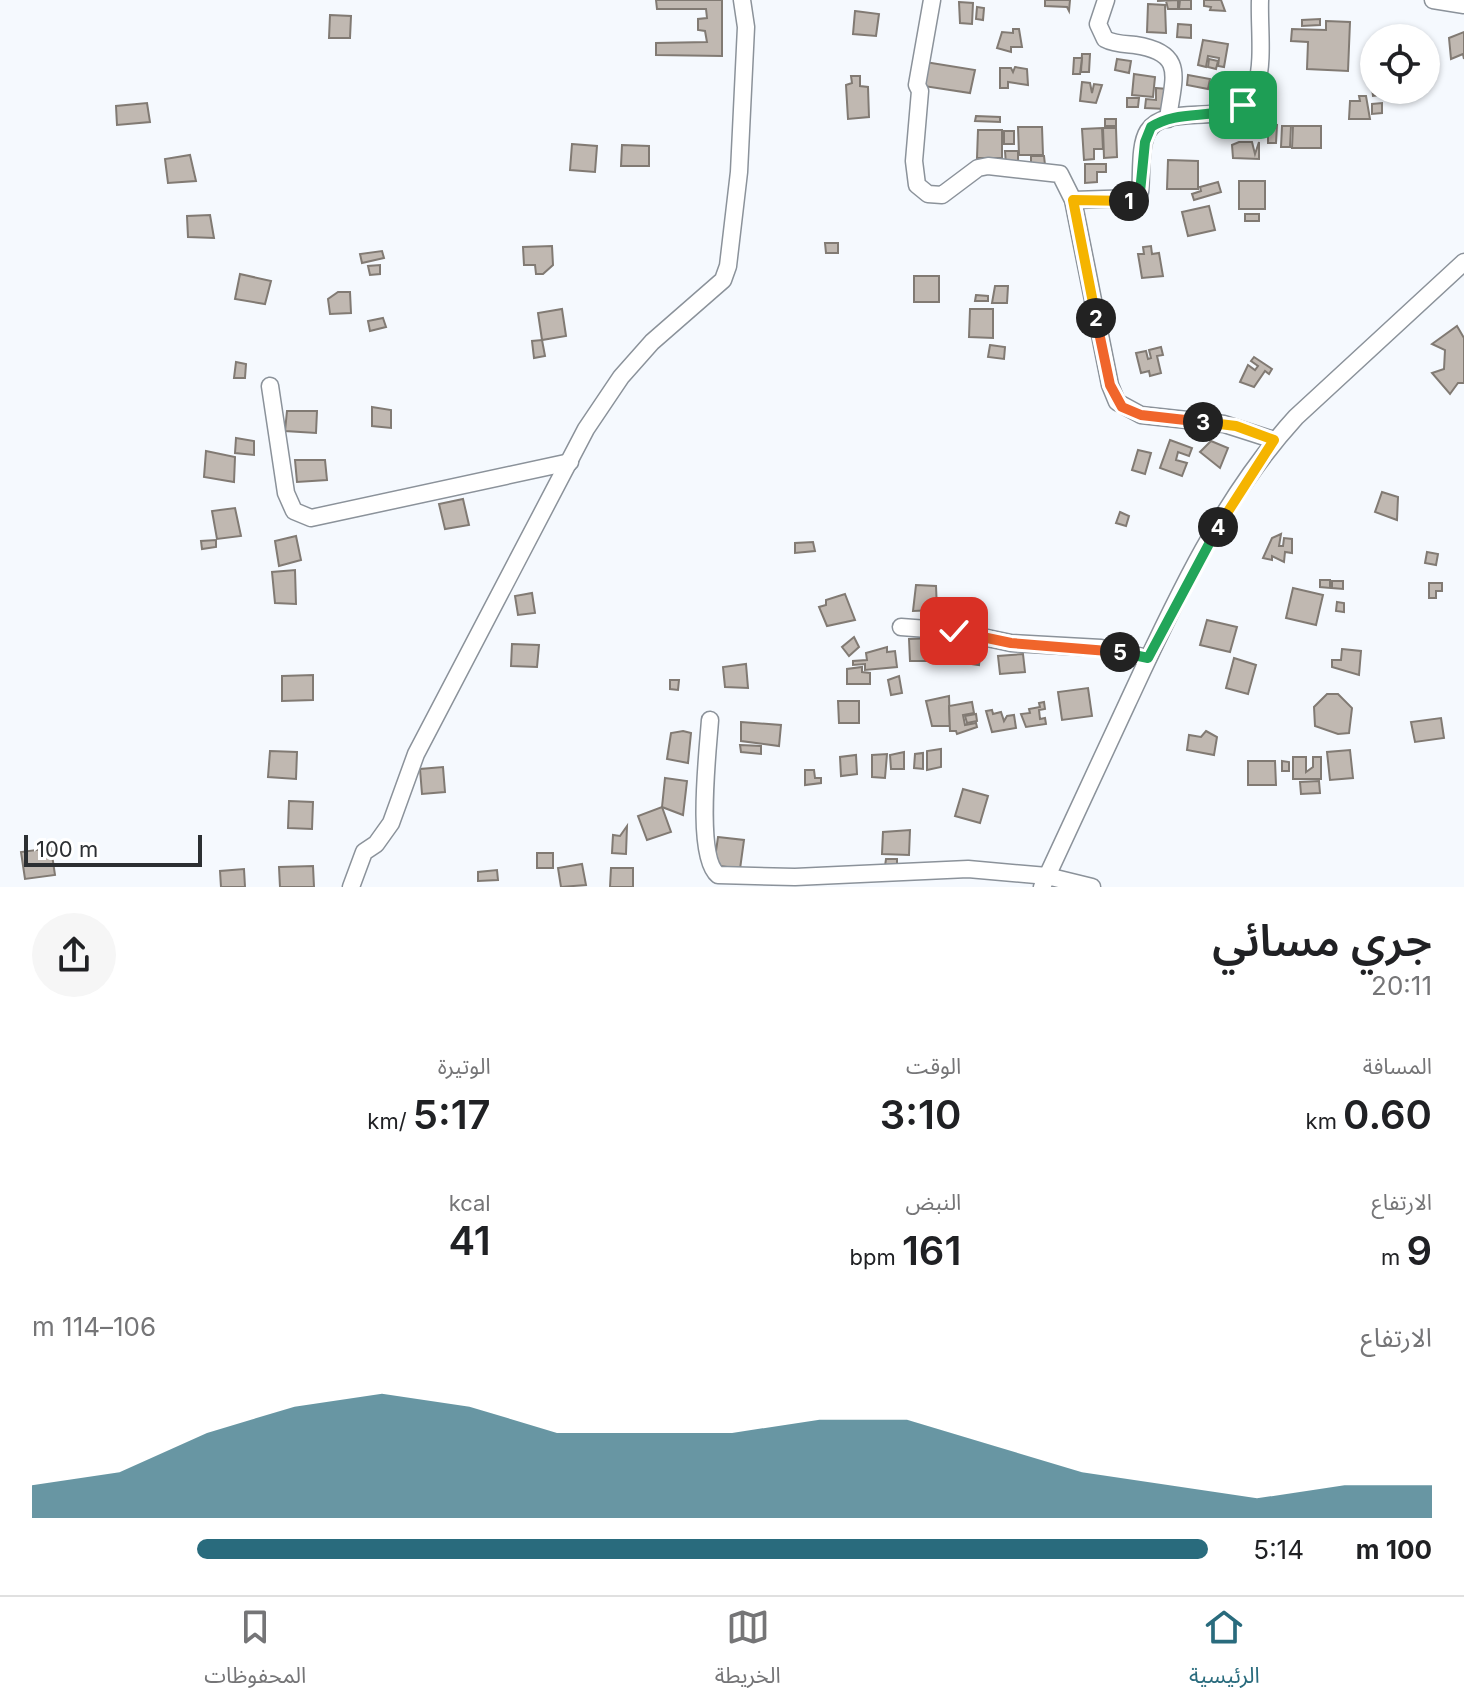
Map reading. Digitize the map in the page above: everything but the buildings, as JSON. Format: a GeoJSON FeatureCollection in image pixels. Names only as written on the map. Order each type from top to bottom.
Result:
{"type":"FeatureCollection","features":[{"type":"Feature","properties":{"kind":"street"},"geometry":{"type":"LineString","coordinates":[[351,887],[364,852],[376,844],[391,823],[416,754],[586,429],[621,377],[670,324],[714,290],[728,266],[739,172],[746,27],[742,0]]}},
{"type":"Feature","properties":{"kind":"street"},"geometry":{"type":"LineString","coordinates":[[932,0],[917,85],[920,91],[914,161],[917,185],[928,194],[942,195],[978,168],[1046,169],[1064,177],[1073,200],[1110,385],[1117,402],[1141,415],[1224,424],[1274,440]]}},
{"type":"Feature","properties":{"kind":"street"},"geometry":{"type":"LineString","coordinates":[[1106,0],[1098,24],[1105,39],[1159,49],[1171,61],[1173,72],[1168,119]]}},
{"type":"Feature","properties":{"kind":"street"},"geometry":{"type":"LineString","coordinates":[[1073,200],[1136,198],[1140,192],[1148,131],[1168,119],[1225,112],[1250,99],[1257,85],[1260,0]]}},
{"type":"Feature","properties":{"kind":"street"},"geometry":{"type":"LineString","coordinates":[[1433,0],[1464,5]]}},
{"type":"Feature","properties":{"kind":"street"},"geometry":{"type":"LineString","coordinates":[[1045,881],[1148,658],[1198,559],[1274,440],[1325,387],[1464,262]]}},
{"type":"Feature","properties":{"kind":"street"},"geometry":{"type":"LineString","coordinates":[[270,386],[286,493],[294,511],[311,518],[570,462]]}},
{"type":"Feature","properties":{"kind":"street"},"geometry":{"type":"LineString","coordinates":[[901,627],[954,631],[1011,643],[1101,648],[1148,658]]}},
{"type":"Feature","properties":{"kind":"street"},"geometry":{"type":"LineString","coordinates":[[710,720],[706,832],[710,865],[718,875],[795,877],[968,869],[1092,887]]}},
{"type":"Feature","properties":{"kind":"route"},"geometry":{"type":"LineString","coordinates":[[954,631],[993,641],[1101,648],[1148,658],[1198,559],[1274,440],[1236,426],[1141,415],[1130,412],[1117,402],[1110,385],[1073,200],[1133,200],[1140,192],[1145,142],[1151,127],[1168,119],[1225,112],[1243,105]]}}]}
